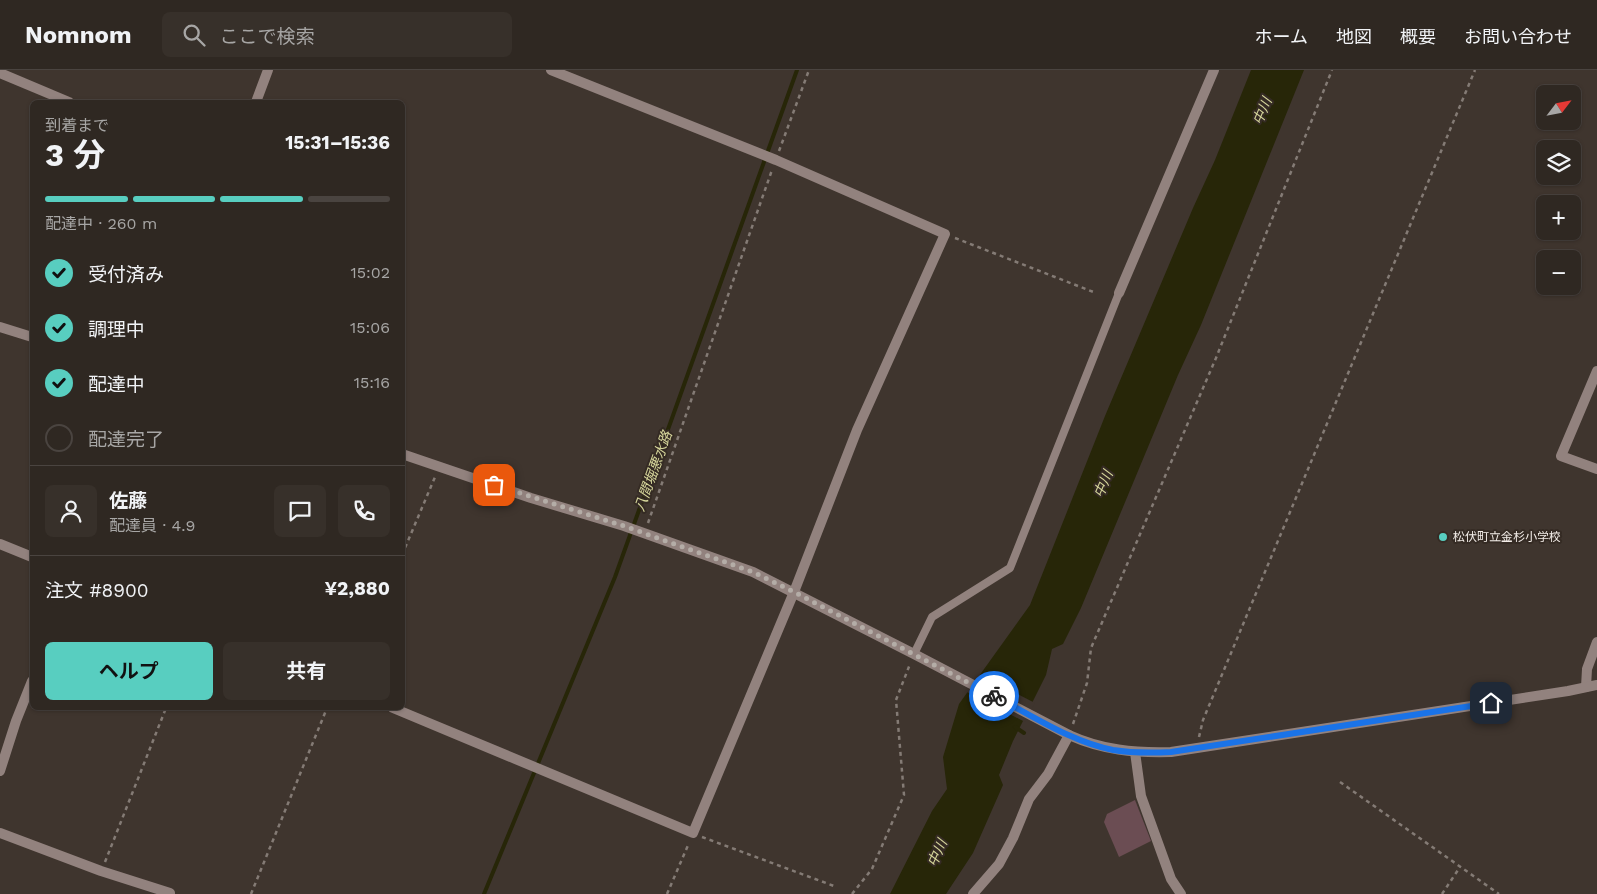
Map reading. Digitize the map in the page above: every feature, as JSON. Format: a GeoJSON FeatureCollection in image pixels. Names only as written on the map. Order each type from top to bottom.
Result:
{"type":"FeatureCollection","features":[{"type":"Feature","properties":{"kind":"street"},"geometry":{"type":"LineString","coordinates":[[257,100],[268,70]]}},
{"type":"Feature","properties":{"kind":"street"},"geometry":{"type":"LineString","coordinates":[[398,710],[693,833],[794,592],[857,430],[945,234],[776,160],[551,70]]}},
{"type":"Feature","properties":{"kind":"street"},"geometry":{"type":"LineString","coordinates":[[1119,293],[1214,70]]}},
{"type":"Feature","properties":{"kind":"street"},"geometry":{"type":"LineString","coordinates":[[0,73],[64,100]]}},
{"type":"Feature","properties":{"kind":"street"},"geometry":{"type":"LineString","coordinates":[[0,327],[30,336]]}},
{"type":"Feature","properties":{"kind":"street"},"geometry":{"type":"LineString","coordinates":[[1597,371],[1562,456],[1597,469]]}},
{"type":"Feature","properties":{"kind":"street"},"geometry":{"type":"LineString","coordinates":[[405,455],[531,498],[643,532],[745,569],[917,655],[1066,734],[1089,744],[1111,749],[1135,752],[1171,752],[1539,696],[1597,685]]}},
{"type":"Feature","properties":{"kind":"street"},"geometry":{"type":"LineString","coordinates":[[0,544],[30,556]]}},
{"type":"Feature","properties":{"kind":"street"},"geometry":{"type":"LineString","coordinates":[[1586,687],[1587,669],[1597,642]]}},
{"type":"Feature","properties":{"kind":"street"},"geometry":{"type":"LineString","coordinates":[[0,771],[16,721],[30,686]]}},
{"type":"Feature","properties":{"kind":"street"},"geometry":{"type":"LineString","coordinates":[[973,894],[999,864],[1013,838],[1029,799],[1048,774],[1066,734]]}},
{"type":"Feature","properties":{"kind":"street"},"geometry":{"type":"LineString","coordinates":[[1135,752],[1141,796],[1171,879],[1181,894]]}},
{"type":"Feature","properties":{"kind":"street"},"geometry":{"type":"LineString","coordinates":[[0,833],[101,871],[170,893]]}},
{"type":"Feature","properties":{"kind":"lane"},"geometry":{"type":"LineString","coordinates":[[917,655],[932,617],[1010,568],[1119,293]]}},
{"type":"Feature","properties":{"kind":"path"},"geometry":{"type":"LineString","coordinates":[[643,532],[808,70]]}},
{"type":"Feature","properties":{"kind":"path"},"geometry":{"type":"LineString","coordinates":[[1066,734],[1087,683],[1091,648],[1216,358],[1332,70]]}},
{"type":"Feature","properties":{"kind":"path"},"geometry":{"type":"LineString","coordinates":[[1196,748],[1203,720],[1475,70]]}},
{"type":"Feature","properties":{"kind":"path"},"geometry":{"type":"LineString","coordinates":[[945,234],[1096,292]]}},
{"type":"Feature","properties":{"kind":"path"},"geometry":{"type":"LineString","coordinates":[[405,548],[439,466]]}},
{"type":"Feature","properties":{"kind":"path"},"geometry":{"type":"LineString","coordinates":[[852,894],[872,869],[904,795],[896,700],[917,655]]}},
{"type":"Feature","properties":{"kind":"path"},"geometry":{"type":"LineString","coordinates":[[101,871],[165,710]]}},
{"type":"Feature","properties":{"kind":"path"},"geometry":{"type":"LineString","coordinates":[[251,894],[326,710]]}},
{"type":"Feature","properties":{"kind":"path"},"geometry":{"type":"LineString","coordinates":[[1340,782],[1499,894]]}},
{"type":"Feature","properties":{"kind":"path"},"geometry":{"type":"LineString","coordinates":[[667,894],[693,833],[834,886]]}},
{"type":"Feature","properties":{"kind":"path"},"geometry":{"type":"LineString","coordinates":[[1442,894],[1460,867]]}},
{"type":"Feature","properties":{"kind":"shaded area"},"geometry":{"type":"Polygon","coordinates":[[[1135,800],[1151,841],[1119,857],[1104,822],[1107,814],[1135,800]]]}},
{"type":"Feature","properties":{"kind":"water","name":"中川"},"geometry":{"type":"Polygon","coordinates":[[[1251,70],[1304,70],[1201,325],[1178,375],[1081,608],[1063,644],[1052,649],[1046,675],[1013,741],[999,775],[1003,785],[973,853],[946,894],[890,894],[932,811],[947,789],[943,757],[959,704],[1030,605],[1105,416],[1215,160],[1251,70]]]}},
{"type":"Feature","properties":{"kind":"pier"},"geometry":{"type":"Polygon","coordinates":[[[978,674],[1035,703],[1025,722],[965,691],[978,674]]]}},
{"type":"Feature","properties":{"kind":"waterway","name":"八間堀悪水路"},"geometry":{"type":"LineString","coordinates":[[484,894],[615,577],[797,70]]}},
{"type":"Feature","properties":{"kind":"waterway"},"geometry":{"type":"LineString","coordinates":[[1015,727],[1024,733]]}},
{"type":"Feature","properties":{"kind":"way so far"},"geometry":{"type":"LineString","coordinates":[[494,485],[624,526],[753,572],[994,696]]}},
{"type":"Feature","properties":{"kind":"place","name":"松伏町立金杉小学校"},"geometry":{"type":"Point","coordinates":[1443,537]}},
{"type":"Feature","properties":{"kind":"route"},"geometry":{"type":"LineString","coordinates":[[994,696],[1079,740],[1126,752],[1171,752],[1491,703]]}}]}
